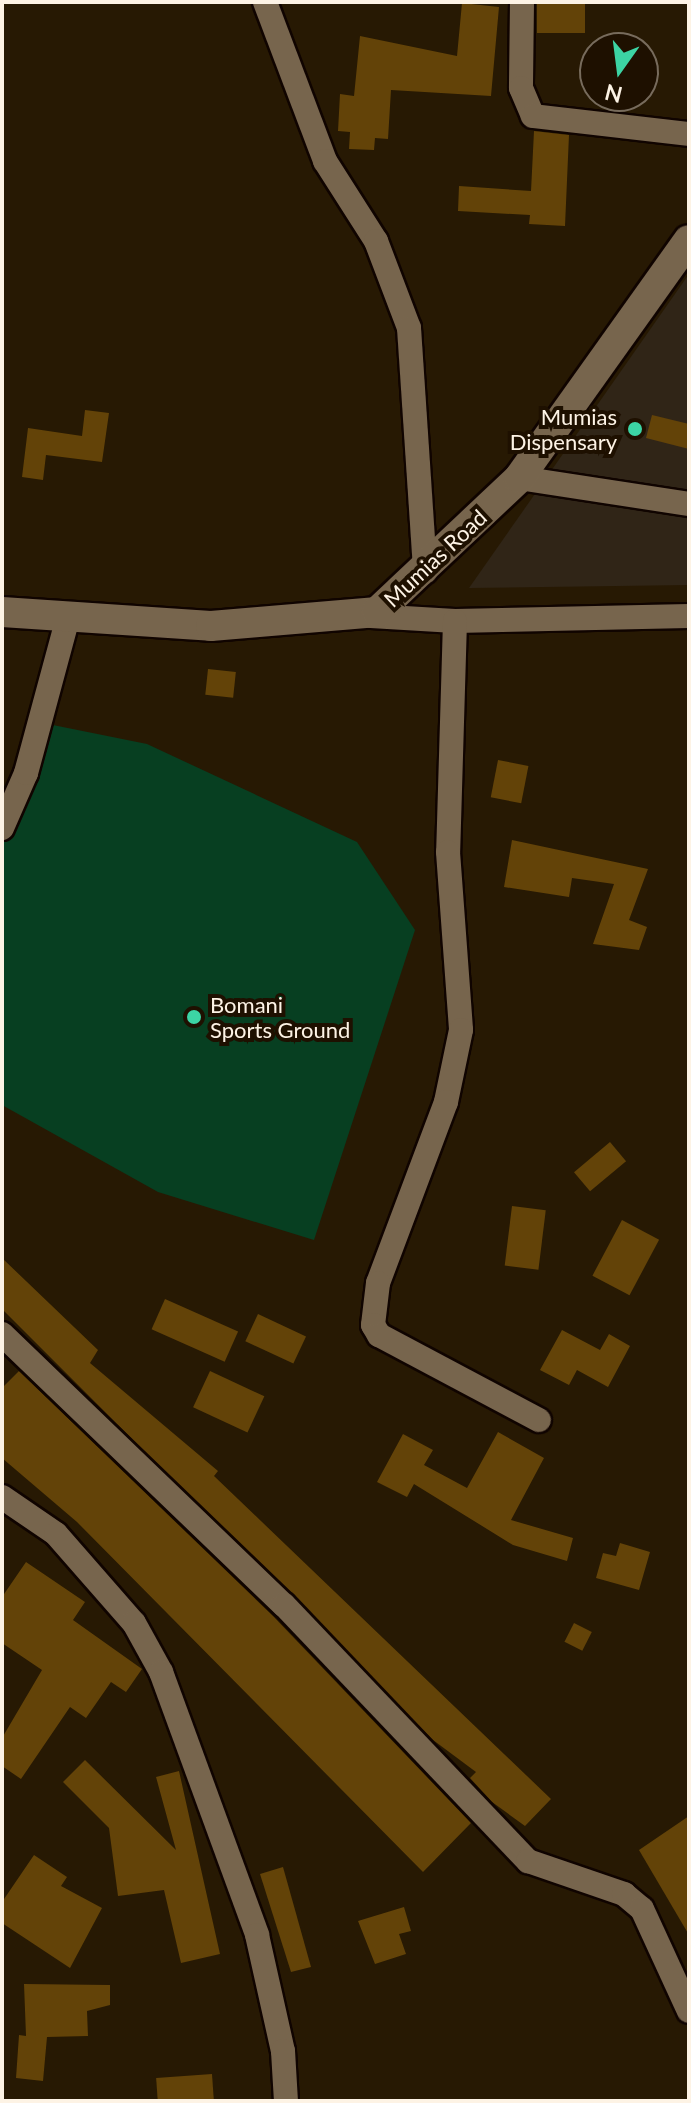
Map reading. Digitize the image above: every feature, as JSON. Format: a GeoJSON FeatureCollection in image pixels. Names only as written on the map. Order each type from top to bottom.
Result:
{"type":"FeatureCollection","features":[{"type":"Feature","properties":{"kind":"street"},"geometry":{"type":"LineString","coordinates":[[265,2],[325,161],[376,241],[409,328],[425,571]]}},
{"type":"Feature","properties":{"kind":"street"},"geometry":{"type":"LineString","coordinates":[[522,2],[521,88],[533,116],[689,134]]}},
{"type":"Feature","properties":{"kind":"street","name":"Mumias Road"},"geometry":{"type":"LineString","coordinates":[[2,612],[211,626],[371,616],[425,571],[519,478],[689,240]]}},
{"type":"Feature","properties":{"kind":"street"},"geometry":{"type":"LineString","coordinates":[[519,478],[689,504]]}},
{"type":"Feature","properties":{"kind":"street"},"geometry":{"type":"LineString","coordinates":[[371,616],[455,621],[689,616]]}},
{"type":"Feature","properties":{"kind":"street"},"geometry":{"type":"LineString","coordinates":[[2,828],[31,757],[68,617]]}},
{"type":"Feature","properties":{"kind":"street"},"geometry":{"type":"LineString","coordinates":[[455,621],[448,852],[461,1030],[446,1102],[378,1283],[373,1325],[379,1335],[539,1420]]}},
{"type":"Feature","properties":{"kind":"street"},"geometry":{"type":"LineString","coordinates":[[2,1334],[284,1605],[528,1861],[624,1894],[642,1909],[689,2011]]}},
{"type":"Feature","properties":{"kind":"street"},"geometry":{"type":"LineString","coordinates":[[2,1497],[56,1534],[134,1623],[161,1672],[257,1935],[283,2051],[286,2101]]}},
{"type":"Feature","properties":{"kind":"shaded area","name":"Mumias Dispensary"},"geometry":{"type":"Polygon","coordinates":[[[689,274],[689,585],[469,588],[689,274]]]}},
{"type":"Feature","properties":{"kind":"green space","name":"Bomani Sports Ground"},"geometry":{"type":"Polygon","coordinates":[[[38,722],[147,744],[357,842],[415,930],[314,1240],[158,1192],[2,1105],[2,791],[38,722]]]}},
{"type":"Feature","properties":{"kind":"building"},"geometry":{"type":"Polygon","coordinates":[[[537,2],[585,2],[585,32],[537,33],[537,2]]]}},
{"type":"Feature","properties":{"kind":"building"},"geometry":{"type":"Polygon","coordinates":[[[462,3],[499,7],[491,96],[391,90],[388,139],[375,138],[374,150],[349,149],[350,132],[338,131],[340,94],[354,96],[360,36],[457,56],[462,3]]]}},
{"type":"Feature","properties":{"kind":"building"},"geometry":{"type":"Polygon","coordinates":[[[534,131],[569,135],[565,226],[529,224],[530,215],[458,211],[459,186],[531,191],[534,131]]]}},
{"type":"Feature","properties":{"kind":"building"},"geometry":{"type":"Polygon","coordinates":[[[85,410],[109,413],[102,462],[46,455],[43,480],[22,477],[28,428],[82,436],[85,410]]]}},
{"type":"Feature","properties":{"kind":"building"},"geometry":{"type":"Polygon","coordinates":[[[652,415],[689,424],[689,449],[646,438],[652,415]]]}},
{"type":"Feature","properties":{"kind":"building"},"geometry":{"type":"Polygon","coordinates":[[[208,669],[236,672],[233,698],[205,695],[208,669]]]}},
{"type":"Feature","properties":{"kind":"building"},"geometry":{"type":"Polygon","coordinates":[[[498,760],[528,766],[521,803],[491,797],[498,760]]]}},
{"type":"Feature","properties":{"kind":"building"},"geometry":{"type":"Polygon","coordinates":[[[512,840],[648,869],[629,920],[647,927],[639,950],[593,944],[614,884],[572,878],[569,897],[504,887],[512,840]]]}},
{"type":"Feature","properties":{"kind":"building"},"geometry":{"type":"Polygon","coordinates":[[[610,1142],[626,1161],[590,1191],[574,1172],[610,1142]]]}},
{"type":"Feature","properties":{"kind":"building"},"geometry":{"type":"Polygon","coordinates":[[[512,1206],[546,1210],[538,1270],[505,1266],[512,1206]]]}},
{"type":"Feature","properties":{"kind":"building"},"geometry":{"type":"Polygon","coordinates":[[[622,1220],[659,1240],[630,1295],[592,1276],[622,1220]]]}},
{"type":"Feature","properties":{"kind":"building"},"geometry":{"type":"Polygon","coordinates":[[[2,1258],[98,1350],[90,1363],[218,1471],[214,1476],[551,1799],[525,1826],[492,1802],[470,1778],[476,1772],[433,1740],[2,1309],[2,1258]]]}},
{"type":"Feature","properties":{"kind":"building"},"geometry":{"type":"Polygon","coordinates":[[[165,1299],[238,1332],[225,1362],[152,1329],[165,1299]]]}},
{"type":"Feature","properties":{"kind":"building"},"geometry":{"type":"Polygon","coordinates":[[[258,1314],[306,1336],[293,1364],[245,1341],[258,1314]]]}},
{"type":"Feature","properties":{"kind":"building"},"geometry":{"type":"Polygon","coordinates":[[[562,1330],[600,1350],[609,1334],[630,1346],[608,1387],[577,1370],[569,1385],[540,1370],[562,1330]]]}},
{"type":"Feature","properties":{"kind":"building"},"geometry":{"type":"Polygon","coordinates":[[[19,1371],[273,1616],[471,1823],[423,1872],[77,1522],[2,1458],[2,1388],[19,1371]]]}},
{"type":"Feature","properties":{"kind":"building"},"geometry":{"type":"Polygon","coordinates":[[[210,1371],[264,1396],[247,1433],[193,1407],[210,1371]]]}},
{"type":"Feature","properties":{"kind":"building"},"geometry":{"type":"Polygon","coordinates":[[[498,1432],[544,1458],[511,1520],[573,1538],[567,1561],[513,1545],[414,1484],[407,1497],[377,1482],[403,1434],[433,1450],[424,1465],[467,1488],[498,1432]]]}},
{"type":"Feature","properties":{"kind":"building"},"geometry":{"type":"Polygon","coordinates":[[[620,1543],[650,1552],[639,1590],[596,1578],[603,1553],[616,1556],[620,1543]]]}},
{"type":"Feature","properties":{"kind":"building"},"geometry":{"type":"Polygon","coordinates":[[[26,1562],[85,1602],[73,1620],[142,1669],[126,1692],[111,1682],[86,1718],[70,1707],[21,1779],[2,1766],[2,1738],[42,1670],[2,1643],[2,1597],[26,1562]]]}},
{"type":"Feature","properties":{"kind":"building"},"geometry":{"type":"Polygon","coordinates":[[[574,1623],[592,1632],[582,1651],[564,1642],[574,1623]]]}},
{"type":"Feature","properties":{"kind":"building"},"geometry":{"type":"Polygon","coordinates":[[[85,1760],[176,1850],[156,1777],[179,1771],[220,1954],[181,1963],[164,1890],[118,1896],[109,1828],[63,1782],[85,1760]]]}},
{"type":"Feature","properties":{"kind":"building"},"geometry":{"type":"Polygon","coordinates":[[[689,1816],[689,1935],[639,1850],[689,1816]]]}},
{"type":"Feature","properties":{"kind":"building"},"geometry":{"type":"Polygon","coordinates":[[[34,1855],[67,1877],[61,1886],[102,1908],[70,1968],[2,1923],[2,1902],[34,1855]]]}},
{"type":"Feature","properties":{"kind":"building"},"geometry":{"type":"Polygon","coordinates":[[[283,1867],[311,1967],[291,1972],[260,1874],[283,1867]]]}},
{"type":"Feature","properties":{"kind":"building"},"geometry":{"type":"Polygon","coordinates":[[[404,1907],[411,1931],[399,1934],[406,1954],[375,1964],[358,1921],[404,1907]]]}},
{"type":"Feature","properties":{"kind":"building"},"geometry":{"type":"Polygon","coordinates":[[[24,1984],[110,1985],[110,2005],[87,2011],[88,2036],[47,2037],[43,2081],[16,2078],[19,2035],[26,2036],[24,1984]]]}},
{"type":"Feature","properties":{"kind":"building"},"geometry":{"type":"Polygon","coordinates":[[[212,2074],[214,2100],[158,2101],[156,2078],[212,2074]]]}},
{"type":"Feature","properties":{"kind":"place","name":"Mumias Dispensary"},"geometry":{"type":"Point","coordinates":[635,429]}},
{"type":"Feature","properties":{"kind":"place","name":"Bomani Sports Ground"},"geometry":{"type":"Point","coordinates":[194,1017]}}]}
